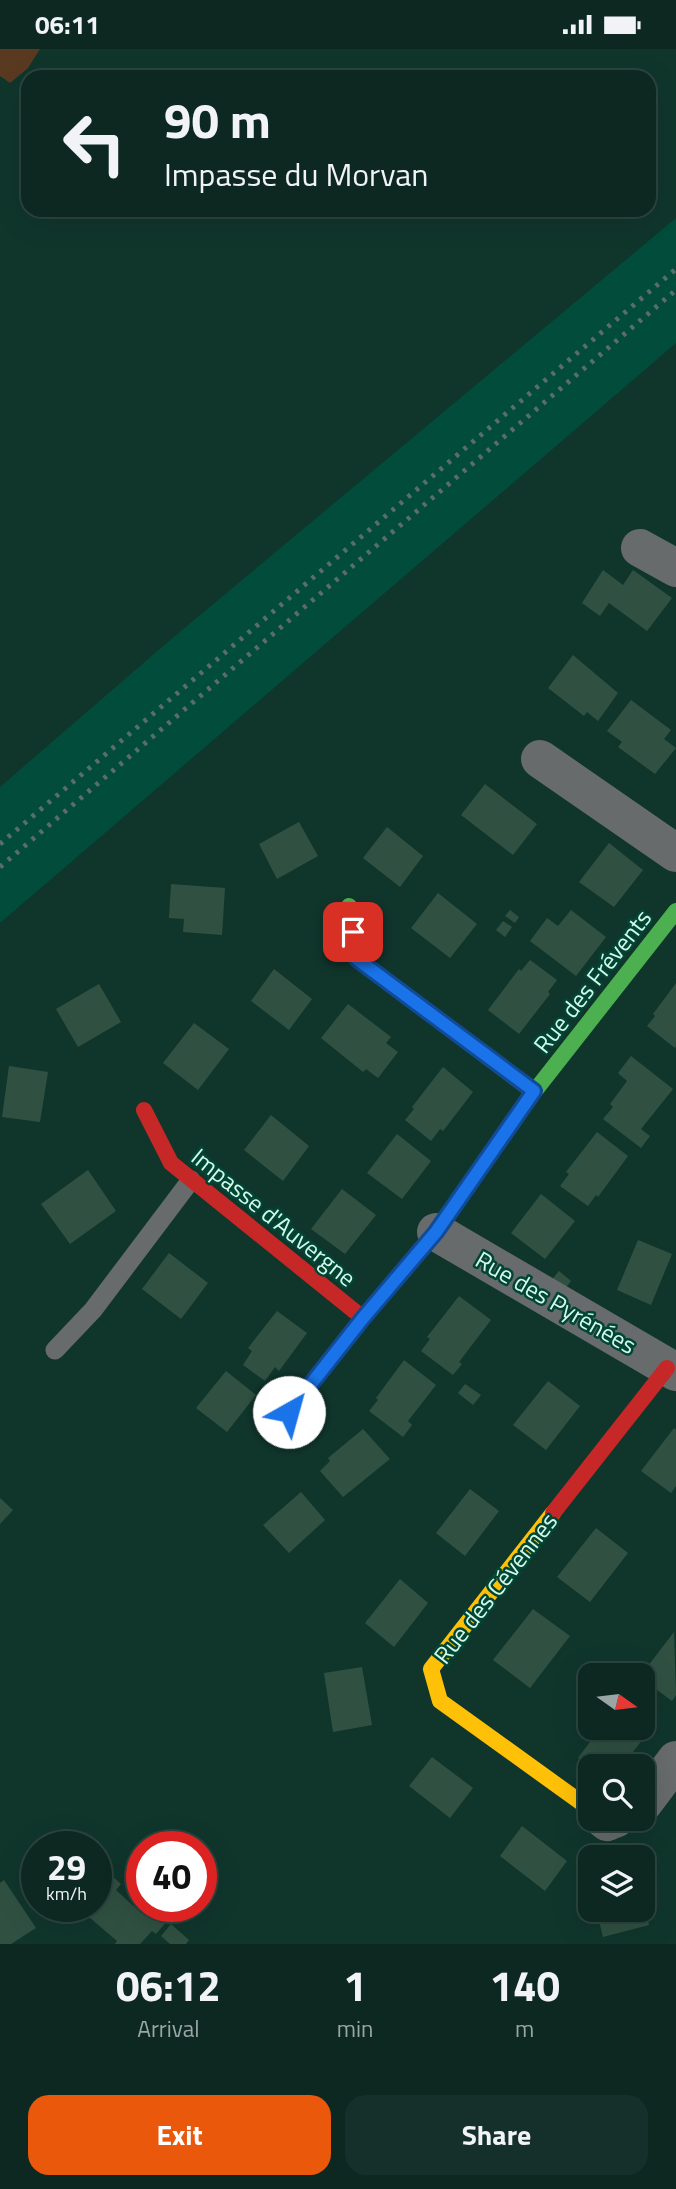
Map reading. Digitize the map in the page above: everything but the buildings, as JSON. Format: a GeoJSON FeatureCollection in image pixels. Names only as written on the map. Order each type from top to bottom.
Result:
{"type":"FeatureCollection","features":[{"type":"Feature","properties":{"kind":"street"},"geometry":{"type":"LineString","coordinates":[[640,548],[676,568]]}},
{"type":"Feature","properties":{"kind":"street"},"geometry":{"type":"LineString","coordinates":[[540,759],[676,853]]}},
{"type":"Feature","properties":{"kind":"street"},"geometry":{"type":"LineString","coordinates":[[349,906],[357,959],[534,1091]]}},
{"type":"Feature","properties":{"kind":"street","name":"Rue des Frévents"},"geometry":{"type":"LineString","coordinates":[[289,1412],[363,1318],[436,1232],[534,1091],[676,911]]}},
{"type":"Feature","properties":{"kind":"street","name":"Impasse d'Auvergne"},"geometry":{"type":"LineString","coordinates":[[144,1110],[171,1163],[363,1318]]}},
{"type":"Feature","properties":{"kind":"street","name":"Rue des Pyrénées"},"geometry":{"type":"LineString","coordinates":[[436,1232],[672,1370]]}},
{"type":"Feature","properties":{"kind":"street","name":"Rue des Cévennes"},"geometry":{"type":"LineString","coordinates":[[578,1800],[440,1701],[431,1669],[672,1370]]}},
{"type":"Feature","properties":{"kind":"street"},"geometry":{"type":"LineString","coordinates":[[655,1788],[676,1760]]}},
{"type":"Feature","properties":{"kind":"lane"},"geometry":{"type":"LineString","coordinates":[[55,1350],[93,1310],[191,1180]]}},
{"type":"Feature","properties":{"kind":"shaded area"},"geometry":{"type":"Polygon","coordinates":[[[0,49],[40,49],[28,68],[21,70],[21,74],[10,83],[0,76],[0,49]]]}},
{"type":"Feature","properties":{"kind":"shaded area"},"geometry":{"type":"Polygon","coordinates":[[[676,218],[676,343],[0,923],[0,787],[169,641],[676,218]]]}},
{"type":"Feature","properties":{"kind":"railway"},"geometry":{"type":"LineString","coordinates":[[0,844],[676,269]]}},
{"type":"Feature","properties":{"kind":"railway"},"geometry":{"type":"LineString","coordinates":[[0,867],[676,290]]}},
{"type":"Feature","properties":{"kind":"traffic: fast"},"geometry":{"type":"LineString","coordinates":[[349,906],[357,959],[534,1092]]}},
{"type":"Feature","properties":{"kind":"traffic: fast"},"geometry":{"type":"LineString","coordinates":[[503,1136],[534,1092],[676,911]]}},
{"type":"Feature","properties":{"kind":"traffic: slow"},"geometry":{"type":"LineString","coordinates":[[289,1412],[363,1318],[436,1232],[503,1136]]}},
{"type":"Feature","properties":{"kind":"traffic: slow"},"geometry":{"type":"LineString","coordinates":[[553,1513],[431,1669],[440,1701],[578,1800]]}},
{"type":"Feature","properties":{"kind":"traffic: jam"},"geometry":{"type":"LineString","coordinates":[[144,1110],[171,1163],[363,1318]]}},
{"type":"Feature","properties":{"kind":"traffic: jam"},"geometry":{"type":"LineString","coordinates":[[553,1513],[667,1368]]}},
{"type":"Feature","properties":{"kind":"route"},"geometry":{"type":"LineString","coordinates":[[289,1412],[363,1318],[436,1232],[534,1091],[357,959],[353,932]]}}]}
